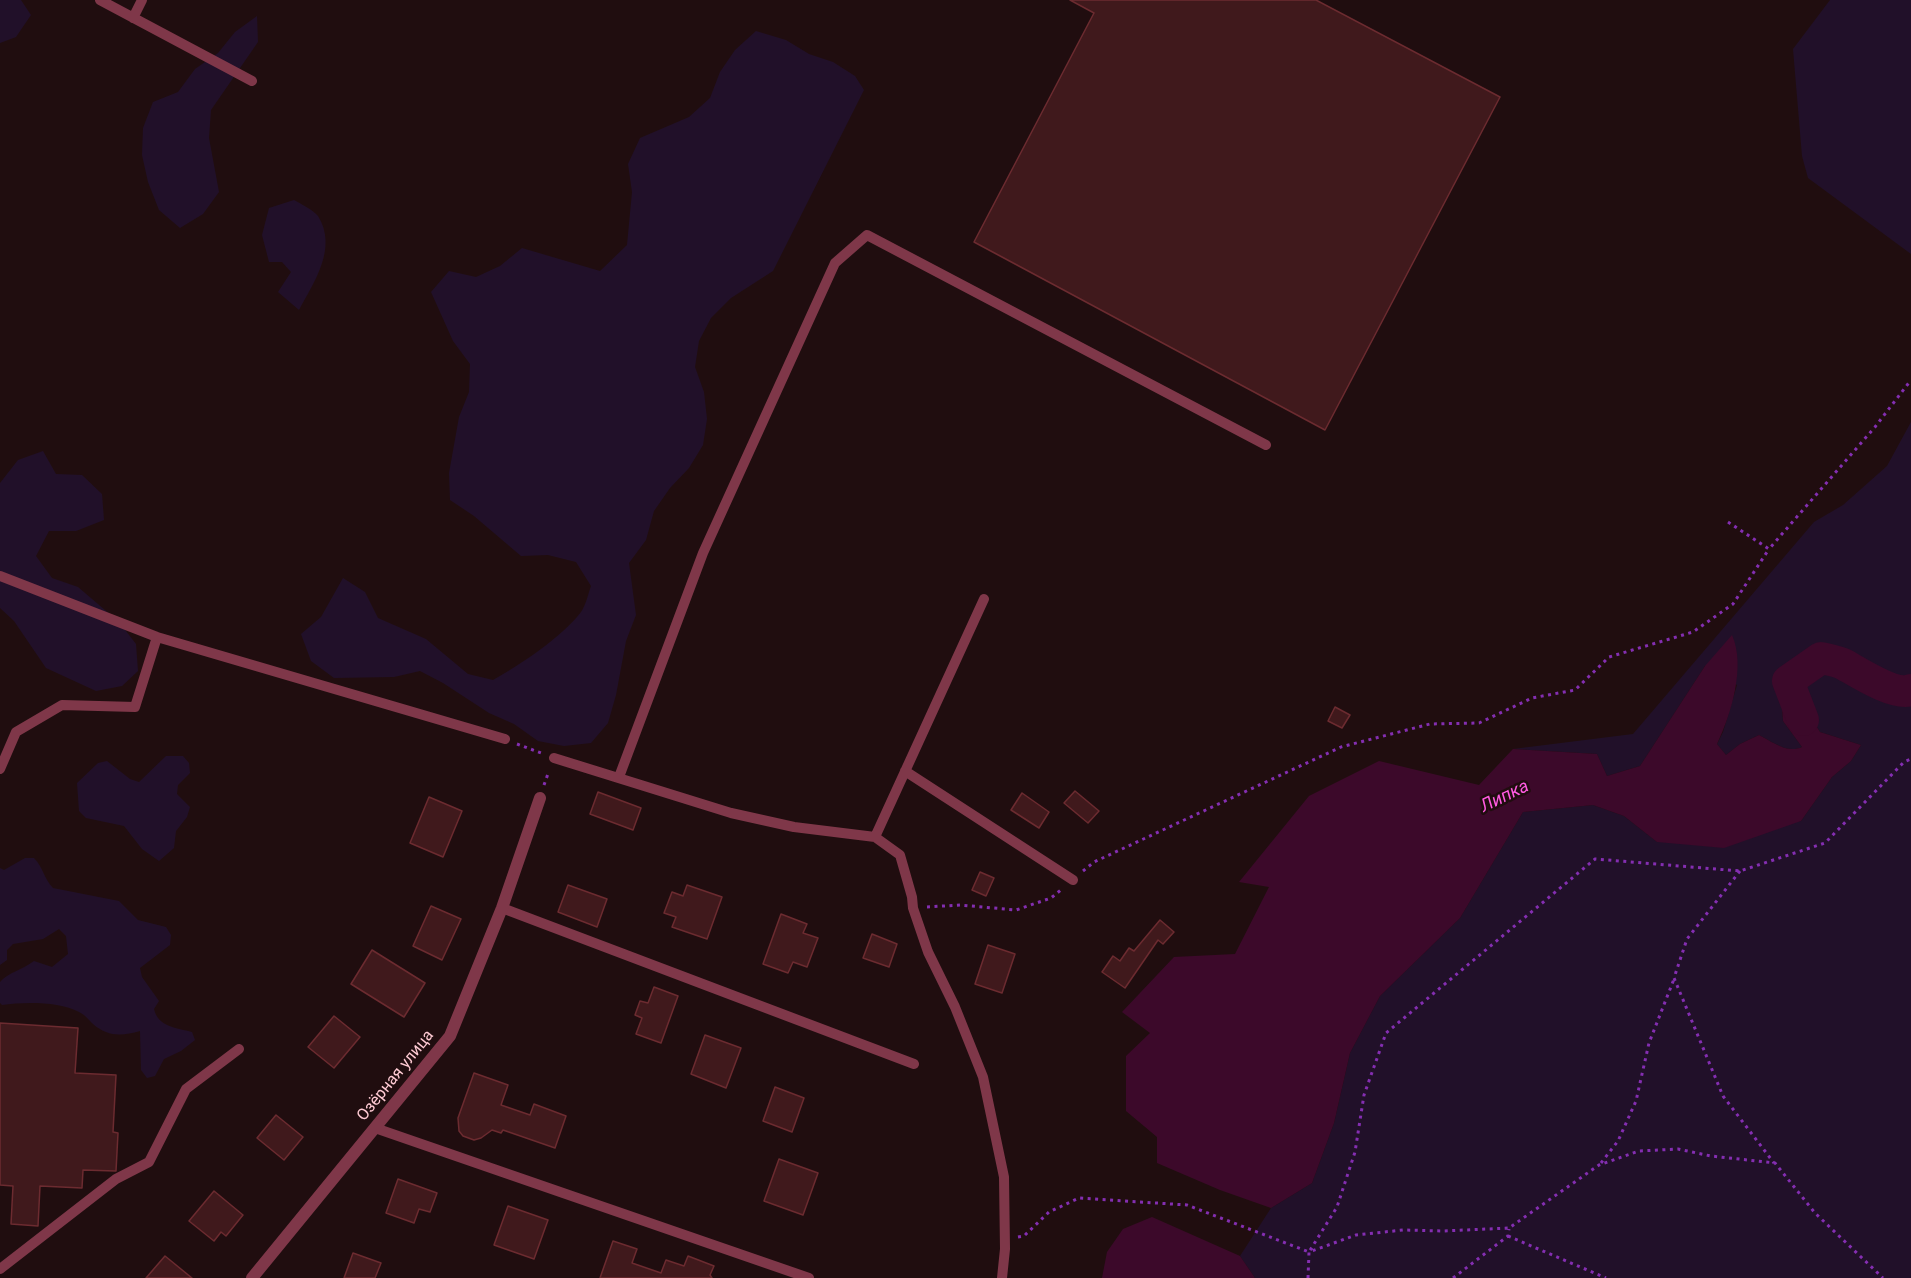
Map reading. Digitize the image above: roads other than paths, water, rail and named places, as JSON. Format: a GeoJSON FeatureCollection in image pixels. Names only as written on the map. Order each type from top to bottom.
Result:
{"type":"FeatureCollection","features":[{"type":"Feature","properties":{"kind":"street","name":"Озёрная улица"},"geometry":{"type":"LineString","coordinates":[[252,1278],[450,1036],[502,908],[540,798]]}},
{"type":"Feature","properties":{"kind":"lane"},"geometry":{"type":"LineString","coordinates":[[100,0],[252,81]]}},
{"type":"Feature","properties":{"kind":"lane"},"geometry":{"type":"LineString","coordinates":[[133,18],[142,0]]}},
{"type":"Feature","properties":{"kind":"lane"},"geometry":{"type":"LineString","coordinates":[[619,777],[703,554],[835,263],[867,235],[1266,445]]}},
{"type":"Feature","properties":{"kind":"lane"},"geometry":{"type":"LineString","coordinates":[[0,576],[157,636],[505,739]]}},
{"type":"Feature","properties":{"kind":"lane"},"geometry":{"type":"LineString","coordinates":[[875,837],[984,599]]}},
{"type":"Feature","properties":{"kind":"lane"},"geometry":{"type":"LineString","coordinates":[[0,769],[16,732],[62,705],[135,707],[157,636]]}},
{"type":"Feature","properties":{"kind":"lane"},"geometry":{"type":"LineString","coordinates":[[554,758],[731,813],[794,827],[875,837],[900,855],[913,908],[928,952],[955,1007],[983,1077],[1004,1177],[1005,1239],[1002,1278]]}},
{"type":"Feature","properties":{"kind":"lane"},"geometry":{"type":"LineString","coordinates":[[905,771],[1073,879]]}},
{"type":"Feature","properties":{"kind":"lane"},"geometry":{"type":"LineString","coordinates":[[502,908],[914,1064]]}},
{"type":"Feature","properties":{"kind":"lane"},"geometry":{"type":"LineString","coordinates":[[0,1269],[116,1179],[149,1162],[186,1089],[239,1049]]}},
{"type":"Feature","properties":{"kind":"lane"},"geometry":{"type":"LineString","coordinates":[[375,1128],[809,1278]]}},
{"type":"Feature","properties":{"kind":"water"},"geometry":{"type":"Polygon","coordinates":[[[1732,635],[1738,661],[1735,690],[1732,705],[1717,744],[1726,755],[1740,744],[1759,735],[1785,748],[1802,747],[1783,721],[1780,679],[1788,681],[1820,732],[1861,745],[1851,761],[1832,777],[1801,821],[1724,848],[1657,842],[1624,816],[1593,805],[1523,812],[1460,918],[1380,996],[1350,1053],[1334,1123],[1312,1183],[1271,1208],[1220,1190],[1157,1163],[1157,1137],[1126,1111],[1126,1056],[1150,1033],[1122,1012],[1174,957],[1235,954],[1269,887],[1239,882],[1309,796],[1379,761],[1479,785],[1513,749],[1597,754],[1607,776],[1640,766],[1705,666],[1732,635]]]}},
{"type":"Feature","properties":{"kind":"water"},"geometry":{"type":"Polygon","coordinates":[[[1152,1217],[1240,1256],[1255,1278],[1102,1278],[1107,1252],[1123,1229],[1152,1217]]]}},
{"type":"Feature","properties":{"kind":"waterway","name":"Липка"},"geometry":{"type":"LineString","coordinates":[[1803,720],[1788,681],[1821,658],[1842,664],[1887,687],[1896,690],[1911,690]]}}]}
